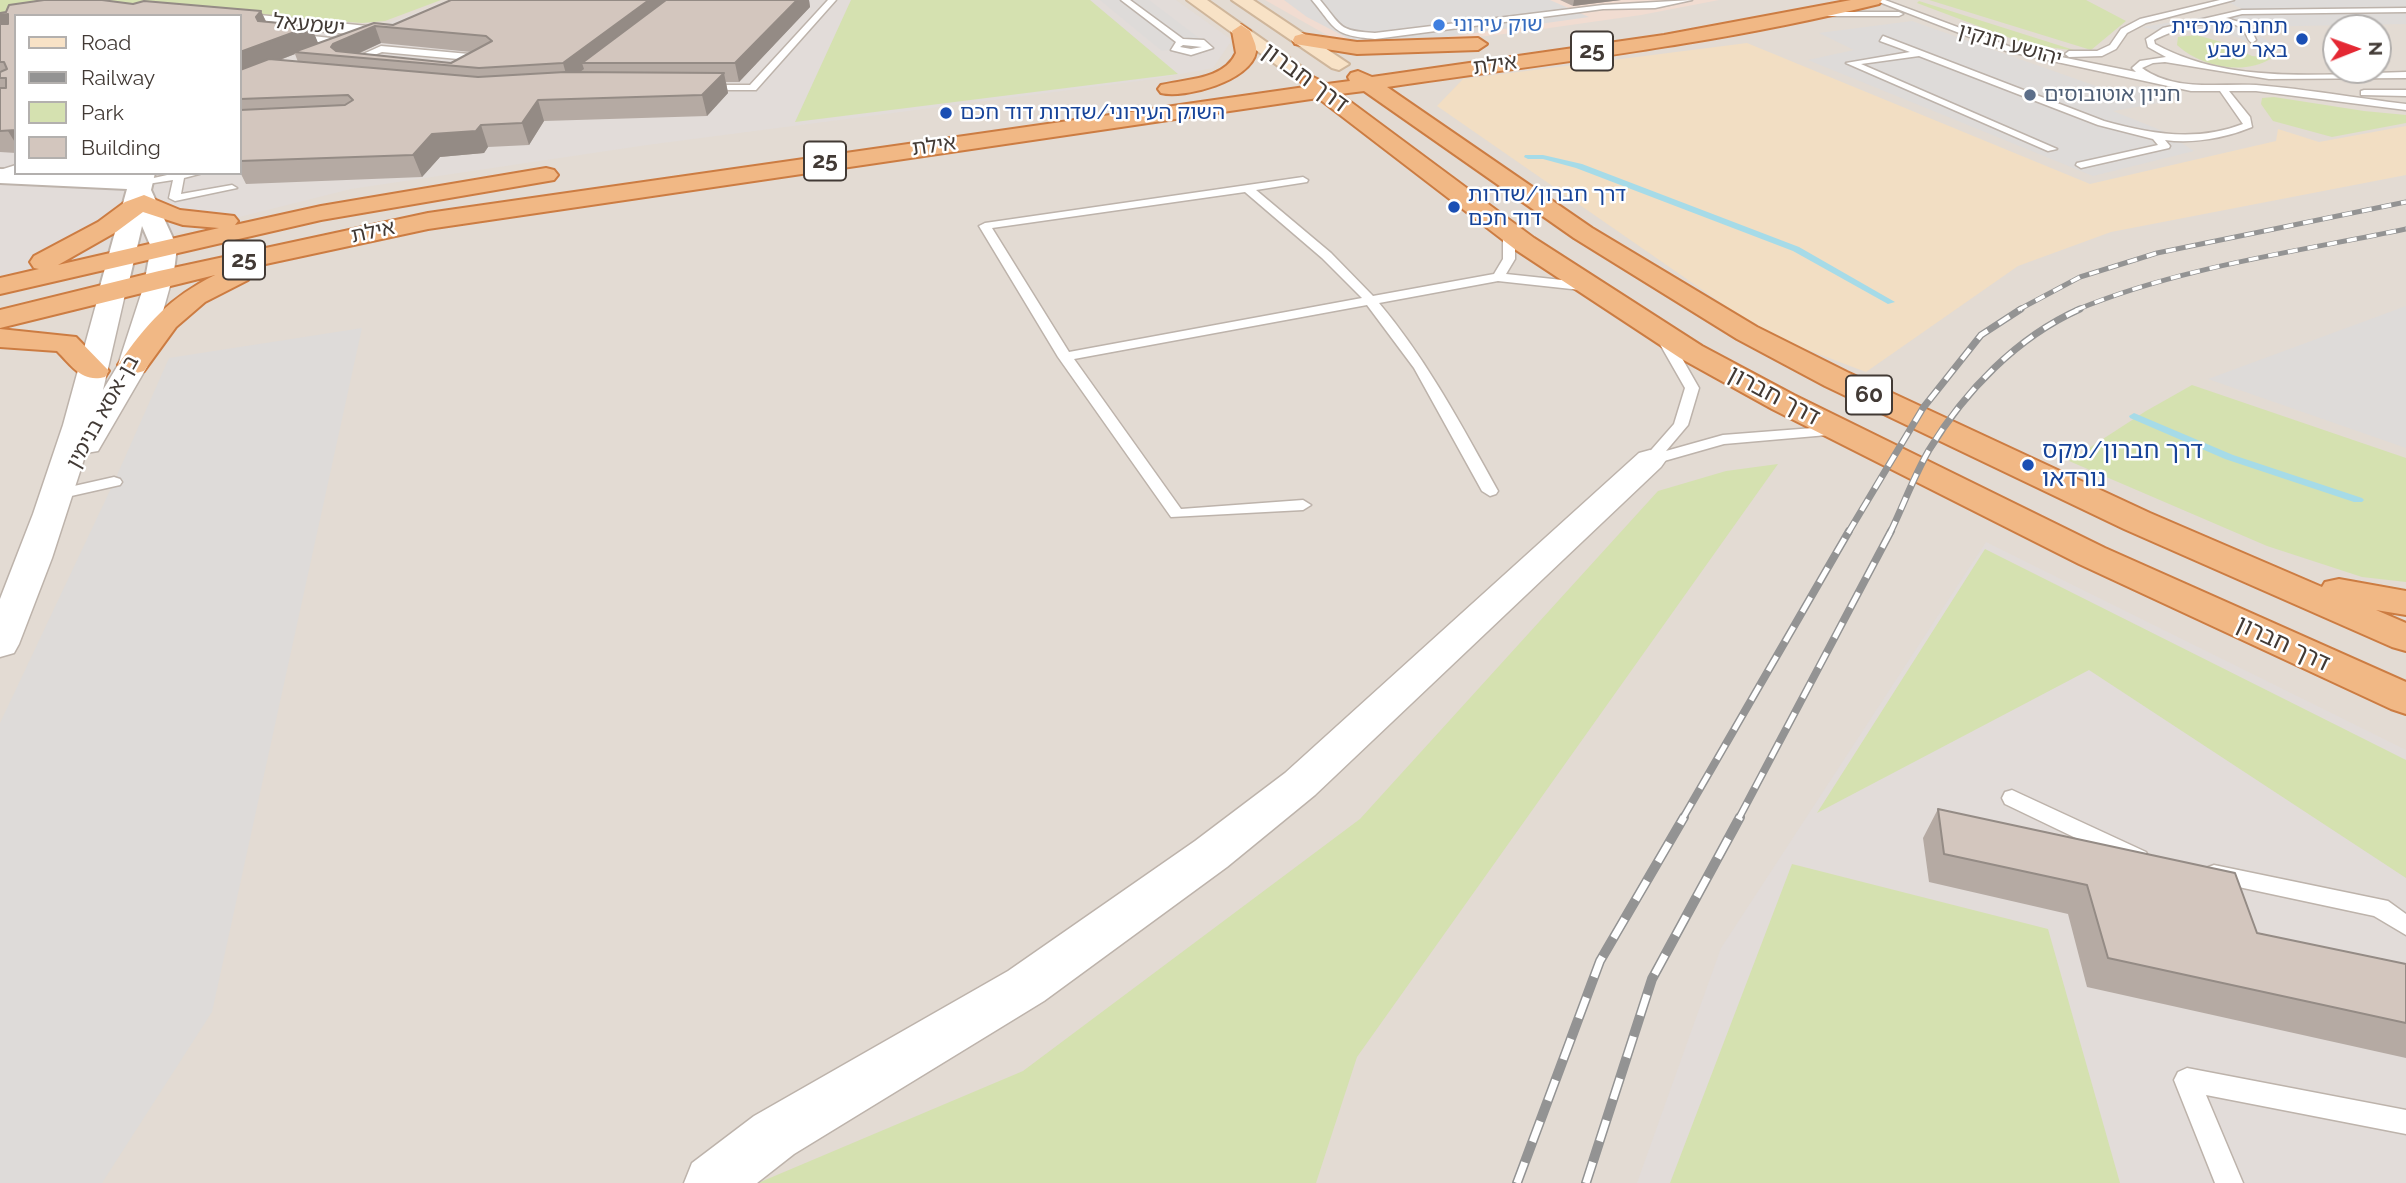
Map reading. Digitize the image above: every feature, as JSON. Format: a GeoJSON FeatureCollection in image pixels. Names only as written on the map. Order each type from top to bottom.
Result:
{"type":"FeatureCollection","features":[{"type":"Feature","properties":{"kind":"highway","name":"אילת"},"geometry":{"type":"LineString","coordinates":[[0,319],[159,279],[428,221],[543,202],[1725,31],[1815,15],[1875,0]]}},
{"type":"Feature","properties":{"kind":"highway","name":"25"},"geometry":{"type":"LineString","coordinates":[[1628,24],[1705,12]]}},
{"type":"Feature","properties":{"kind":"highway","name":"אילת"},"geometry":{"type":"LineString","coordinates":[[1241,31],[1246,51],[1242,62],[1230,72],[1157,90],[1484,43],[1357,48],[1302,40]]}},
{"type":"Feature","properties":{"kind":"highway","name":"דרך חברון"},"geometry":{"type":"LineString","coordinates":[[1339,64],[1583,233],[1747,333],[1990,453],[2406,638]]}},
{"type":"Feature","properties":{"kind":"highway"},"geometry":{"type":"LineString","coordinates":[[1438,131],[1426,112],[1425,102],[1432,90],[1446,80],[1478,67]]}},
{"type":"Feature","properties":{"kind":"highway","name":"דרך חברון"},"geometry":{"type":"LineString","coordinates":[[1296,70],[1509,231],[1590,287],[1726,371],[2092,556],[2406,699]]}},
{"type":"Feature","properties":{"kind":"highway"},"geometry":{"type":"LineString","coordinates":[[1145,116],[1289,117]]}},
{"type":"Feature","properties":{"kind":"highway"},"geometry":{"type":"LineString","coordinates":[[1333,124],[1352,129],[1403,151]]}},
{"type":"Feature","properties":{"kind":"highway","name":"אילת"},"geometry":{"type":"LineString","coordinates":[[0,286],[321,213],[565,172]]}},
{"type":"Feature","properties":{"kind":"highway"},"geometry":{"type":"LineString","coordinates":[[0,279],[73,247],[140,191],[170,216],[231,221],[321,213]]}},
{"type":"Feature","properties":{"kind":"highway"},"geometry":{"type":"LineString","coordinates":[[133,365],[166,321],[195,296],[275,258],[328,241]]}},
{"type":"Feature","properties":{"kind":"highway"},"geometry":{"type":"LineString","coordinates":[[0,338],[66,343],[94,371]]}},
{"type":"Feature","properties":{"kind":"highway"},"geometry":{"type":"LineString","coordinates":[[2235,564],[2329,589],[2406,603]]}},
{"type":"Feature","properties":{"kind":"highway"},"geometry":{"type":"LineString","coordinates":[[2275,641],[2406,719]]}},
{"type":"Feature","properties":{"kind":"main road","name":"דרך חברון"},"geometry":{"type":"LineString","coordinates":[[1196,0],[1296,70]]}},
{"type":"Feature","properties":{"kind":"main road","name":"דרך חברון"},"geometry":{"type":"LineString","coordinates":[[1244,1],[1339,64]]}},
{"type":"Feature","properties":{"kind":"street","name":"ישמעאל"},"geometry":{"type":"LineString","coordinates":[[242,18],[383,30]]}},
{"type":"Feature","properties":{"kind":"street"},"geometry":{"type":"LineString","coordinates":[[306,59],[383,30]]}},
{"type":"Feature","properties":{"kind":"street"},"geometry":{"type":"LineString","coordinates":[[0,175],[140,191],[164,247]]}},
{"type":"Feature","properties":{"kind":"street","name":"בן-אסא בנימין"},"geometry":{"type":"LineString","coordinates":[[58,494],[94,371],[120,257],[140,191]]}},
{"type":"Feature","properties":{"kind":"street","name":"בן-אסא בנימין"},"geometry":{"type":"LineString","coordinates":[[0,644],[12,592],[58,494],[133,365],[156,297],[164,247]]}},
{"type":"Feature","properties":{"kind":"street"},"geometry":{"type":"LineString","coordinates":[[712,1183],[774,1135],[1026,986],[1211,854],[1300,784],[1650,460]]}},
{"type":"Feature","properties":{"kind":"lane"},"geometry":{"type":"LineString","coordinates":[[697,88],[753,88],[832,0]]}},
{"type":"Feature","properties":{"kind":"lane"},"geometry":{"type":"LineString","coordinates":[[1125,0],[1181,43]]}},
{"type":"Feature","properties":{"kind":"lane"},"geometry":{"type":"LineString","coordinates":[[1316,0],[1326,10],[1332,25],[1340,30],[1375,36],[1603,7],[1655,6],[1688,0]]}},
{"type":"Feature","properties":{"kind":"lane","name":"יהושע חנקין"},"geometry":{"type":"LineString","coordinates":[[1875,0],[2009,49],[2184,87]]}},
{"type":"Feature","properties":{"kind":"lane","name":"יהושע חנקין"},"geometry":{"type":"LineString","coordinates":[[1901,0],[2008,41],[2062,54],[2111,59]]}},
{"type":"Feature","properties":{"kind":"lane"},"geometry":{"type":"LineString","coordinates":[[2197,7],[2231,0]]}},
{"type":"Feature","properties":{"kind":"lane"},"geometry":{"type":"LineString","coordinates":[[2237,0],[2264,11]]}},
{"type":"Feature","properties":{"kind":"lane"},"geometry":{"type":"LineString","coordinates":[[2345,0],[2372,11]]}},
{"type":"Feature","properties":{"kind":"lane"},"geometry":{"type":"LineString","coordinates":[[2179,6],[2246,27],[2252,40]]}},
{"type":"Feature","properties":{"kind":"lane"},"geometry":{"type":"LineString","coordinates":[[2062,54],[2099,54],[2113,47],[2124,31],[2179,6],[2242,12],[2406,10]]}},
{"type":"Feature","properties":{"kind":"lane"},"geometry":{"type":"LineString","coordinates":[[1815,15],[1872,12],[1923,18]]}},
{"type":"Feature","properties":{"kind":"lane"},"geometry":{"type":"LineString","coordinates":[[2183,62],[2151,45],[2150,39],[2156,33],[2242,12]]}},
{"type":"Feature","properties":{"kind":"lane"},"geometry":{"type":"LineString","coordinates":[[283,36],[350,43]]}},
{"type":"Feature","properties":{"kind":"lane"},"geometry":{"type":"LineString","coordinates":[[1883,38],[2101,123],[2156,137],[2199,137],[2231,132],[2248,125],[2227,88]]}},
{"type":"Feature","properties":{"kind":"lane"},"geometry":{"type":"LineString","coordinates":[[329,50],[369,54],[382,49],[491,59],[457,75],[345,64],[369,54]]}},
{"type":"Feature","properties":{"kind":"lane"},"geometry":{"type":"LineString","coordinates":[[1920,53],[1850,63],[2052,149]]}},
{"type":"Feature","properties":{"kind":"lane"},"geometry":{"type":"LineString","coordinates":[[2123,60],[2183,62],[2325,83],[2406,85]]}},
{"type":"Feature","properties":{"kind":"lane"},"geometry":{"type":"LineString","coordinates":[[2146,77],[2136,68],[2147,61]]}},
{"type":"Feature","properties":{"kind":"lane"},"geometry":{"type":"LineString","coordinates":[[2268,76],[2291,66]]}},
{"type":"Feature","properties":{"kind":"lane"},"geometry":{"type":"LineString","coordinates":[[2217,69],[2238,80],[2238,85],[2227,88]]}},
{"type":"Feature","properties":{"kind":"lane"},"geometry":{"type":"LineString","coordinates":[[2268,76],[2406,75]]}},
{"type":"Feature","properties":{"kind":"lane"},"geometry":{"type":"LineString","coordinates":[[2184,87],[2406,93]]}},
{"type":"Feature","properties":{"kind":"lane"},"geometry":{"type":"LineString","coordinates":[[2184,87],[2206,97]]}},
{"type":"Feature","properties":{"kind":"lane"},"geometry":{"type":"LineString","coordinates":[[2297,92],[2406,107]]}},
{"type":"Feature","properties":{"kind":"lane"},"geometry":{"type":"LineString","coordinates":[[2217,102],[2245,117]]}},
{"type":"Feature","properties":{"kind":"lane"},"geometry":{"type":"LineString","coordinates":[[2081,165],[2165,146],[2156,137]]}},
{"type":"Feature","properties":{"kind":"lane"},"geometry":{"type":"LineString","coordinates":[[140,191],[185,175]]}},
{"type":"Feature","properties":{"kind":"lane"},"geometry":{"type":"LineString","coordinates":[[179,176],[175,198],[232,188]]}},
{"type":"Feature","properties":{"kind":"lane"},"geometry":{"type":"LineString","coordinates":[[1303,180],[985,226],[1065,357],[1177,514],[1303,505]]}},
{"type":"Feature","properties":{"kind":"lane"},"geometry":{"type":"LineString","coordinates":[[1247,188],[1334,263],[1371,301],[1426,377],[1490,491]]}},
{"type":"Feature","properties":{"kind":"lane"},"geometry":{"type":"LineString","coordinates":[[1499,277],[1509,259],[1509,231]]}},
{"type":"Feature","properties":{"kind":"lane"},"geometry":{"type":"LineString","coordinates":[[1065,357],[1499,277],[1590,287]]}},
{"type":"Feature","properties":{"kind":"lane"},"geometry":{"type":"LineString","coordinates":[[1650,460],[1681,425],[1692,388],[1660,332]]}},
{"type":"Feature","properties":{"kind":"lane"},"geometry":{"type":"LineString","coordinates":[[1650,460],[1723,440],[1839,430]]}},
{"type":"Feature","properties":{"kind":"lane"},"geometry":{"type":"LineString","coordinates":[[58,494],[114,482]]}},
{"type":"Feature","properties":{"kind":"lane"},"geometry":{"type":"LineString","coordinates":[[2012,798],[2142,859],[2155,862]]}},
{"type":"Feature","properties":{"kind":"lane"},"geometry":{"type":"LineString","coordinates":[[2195,870],[2380,908],[2406,926]]}},
{"type":"Feature","properties":{"kind":"lane"},"geometry":{"type":"LineString","coordinates":[[2229,1183],[2187,1080],[2406,1122]]}},
{"type":"Feature","properties":{"kind":"shaded area"},"geometry":{"type":"Polygon","coordinates":[[[0,0],[2406,0],[2406,1183],[0,1183],[0,0]]]}},
{"type":"Feature","properties":{"kind":"shaded area"},"geometry":{"type":"Polygon","coordinates":[[[450,0],[1176,0],[1232,40],[1213,68],[1154,79],[647,145],[351,189],[0,277],[0,25],[14,22],[14,175],[242,175],[242,16],[375,28],[450,0]]]}},
{"type":"Feature","properties":{"kind":"shaded area"},"geometry":{"type":"Polygon","coordinates":[[[1100,0],[1149,0],[1208,45],[1162,51],[1100,0]]]}},
{"type":"Feature","properties":{"kind":"shaded area","name":"שוק עירוני"},"geometry":{"type":"Polygon","coordinates":[[[1265,0],[1719,0],[1641,15],[1521,32],[1434,42],[1362,43],[1332,38],[1265,0]]]}},
{"type":"Feature","properties":{"kind":"shaded area","name":"שוק עירוני"},"geometry":{"type":"Polygon","coordinates":[[[1284,0],[1550,0],[1589,17],[1425,40],[1351,40],[1307,17],[1284,0]]]}},
{"type":"Feature","properties":{"kind":"shaded area"},"geometry":{"type":"Polygon","coordinates":[[[2224,0],[2406,0],[2406,24],[2392,24],[2392,14],[2322,14],[2322,26],[2242,27],[2285,50],[2267,49],[2226,33],[2164,32],[2142,27],[2244,10],[2224,0]]]}},
{"type":"Feature","properties":{"kind":"shaded area","name":"חניון אוטובוסים"},"geometry":{"type":"Polygon","coordinates":[[[1912,21],[2110,91],[2138,86],[2177,100],[2113,111],[2163,131],[2194,151],[2093,176],[1808,60],[1854,50],[1819,33],[1912,21]]]}},
{"type":"Feature","properties":{"kind":"shaded area"},"geometry":{"type":"Polygon","coordinates":[[[2406,306],[2406,448],[2208,379],[2406,306]]]}},
{"type":"Feature","properties":{"kind":"shaded area"},"geometry":{"type":"Polygon","coordinates":[[[362,328],[212,1012],[102,1183],[0,1183],[0,723],[114,482],[169,358],[362,328]]]}},
{"type":"Feature","properties":{"kind":"shaded area"},"geometry":{"type":"Polygon","coordinates":[[[1986,542],[2406,750],[2406,1183],[1637,1183],[1721,948],[1986,542]]]}},
{"type":"Feature","properties":{"kind":"green space"},"geometry":{"type":"Polygon","coordinates":[[[0,0],[441,0],[385,21],[362,23],[123,4],[14,14],[14,17],[0,24],[0,0]]]}},
{"type":"Feature","properties":{"kind":"green space"},"geometry":{"type":"Polygon","coordinates":[[[851,0],[1090,0],[1178,74],[795,122],[851,0]]]}},
{"type":"Feature","properties":{"kind":"green space"},"geometry":{"type":"Polygon","coordinates":[[[1929,0],[2086,0],[2126,21],[2091,50],[1929,0]]]}},
{"type":"Feature","properties":{"kind":"green space"},"geometry":{"type":"Polygon","coordinates":[[[1919,1],[2077,51],[2026,44],[1917,3],[1919,1]]]}},
{"type":"Feature","properties":{"kind":"green space"},"geometry":{"type":"Polygon","coordinates":[[[2196,35],[2225,43],[2252,56],[2272,58],[2249,67],[2210,64],[2177,45],[2178,37],[2196,35]]]}},
{"type":"Feature","properties":{"kind":"green space"},"geometry":{"type":"Polygon","coordinates":[[[2274,97],[2406,115],[2406,123],[2332,137],[2273,121],[2261,104],[2262,98],[2274,97]]]}},
{"type":"Feature","properties":{"kind":"green space"},"geometry":{"type":"Polygon","coordinates":[[[2192,385],[2406,458],[2406,582],[2362,577],[2267,546],[2069,461],[2192,385]]]}},
{"type":"Feature","properties":{"kind":"green space"},"geometry":{"type":"Polygon","coordinates":[[[1778,464],[1357,1057],[1316,1183],[758,1183],[1023,1071],[1360,819],[1658,491],[1726,471],[1778,464]]]}},
{"type":"Feature","properties":{"kind":"green space"},"geometry":{"type":"Polygon","coordinates":[[[1985,549],[2406,760],[2406,878],[2089,670],[1817,813],[1985,549]]]}},
{"type":"Feature","properties":{"kind":"green space"},"geometry":{"type":"Polygon","coordinates":[[[1792,864],[2048,929],[2120,1183],[1670,1183],[1792,864]]]}},
{"type":"Feature","properties":{"kind":"sand"},"geometry":{"type":"Polygon","coordinates":[[[1747,43],[2090,184],[2276,141],[2278,129],[2319,142],[2406,126],[2406,175],[2111,232],[2018,266],[1866,372],[1766,334],[1437,106],[1463,79],[1747,43]]]}},
{"type":"Feature","properties":{"kind":"building"},"geometry":{"type":"Polygon","coordinates":[[[44,0],[102,0],[133,4],[144,1],[261,11],[256,17],[258,21],[311,26],[242,51],[242,14],[14,14],[14,130],[0,131],[0,88],[6,88],[6,78],[0,78],[0,72],[7,69],[4,62],[0,62],[0,24],[8,24],[8,14],[0,13],[6,12],[9,5],[44,0]]]}},
{"type":"Feature","properties":{"kind":"building"},"geometry":{"type":"Polygon","coordinates":[[[451,0],[649,0],[563,63],[479,68],[294,52],[374,23],[393,25],[451,0]],[[375,26],[331,47],[336,51],[451,63],[492,41],[486,36],[375,26]]]}},
{"type":"Feature","properties":{"kind":"building"},"geometry":{"type":"Polygon","coordinates":[[[666,0],[797,0],[735,63],[582,63],[666,0]]]}},
{"type":"Feature","properties":{"kind":"building"},"geometry":{"type":"Polygon","coordinates":[[[269,59],[478,77],[565,72],[724,73],[702,95],[538,100],[522,123],[481,125],[476,131],[432,134],[413,155],[242,161],[242,110],[345,105],[353,100],[348,95],[242,99],[242,69],[269,59]]]}},
{"type":"Feature","properties":{"kind":"building"},"geometry":{"type":"Polygon","coordinates":[[[1938,809],[2235,873],[2257,933],[2406,964],[2406,1023],[2108,958],[2087,885],[1944,854],[1938,809]]]}},
{"type":"Feature","properties":{"kind":"waterway"},"geometry":{"type":"LineString","coordinates":[[1528,157],[1543,157],[1579,166],[1796,249],[1891,302]]}},
{"type":"Feature","properties":{"kind":"waterway"},"geometry":{"type":"LineString","coordinates":[[2134,416],[2229,457],[2358,500]]}},
{"type":"Feature","properties":{"kind":"railway"},"geometry":{"type":"LineString","coordinates":[[2018,310],[2080,277],[2157,253],[2406,202]]}},
{"type":"Feature","properties":{"kind":"railway"},"geometry":{"type":"LineString","coordinates":[[2076,310],[2156,282],[2281,253],[2406,229]]}},
{"type":"Feature","properties":{"kind":"railway"},"geometry":{"type":"LineString","coordinates":[[1848,533],[1923,408],[1981,335],[2021,309]]}},
{"type":"Feature","properties":{"kind":"railway"},"geometry":{"type":"LineString","coordinates":[[1890,532],[1929,450],[1959,407],[2014,350],[2080,309]]}},
{"type":"Feature","properties":{"kind":"railway"},"geometry":{"type":"LineString","coordinates":[[1683,818],[1849,531]]}},
{"type":"Feature","properties":{"kind":"railway"},"geometry":{"type":"LineString","coordinates":[[1739,818],[1890,532]]}},
{"type":"Feature","properties":{"kind":"railway"},"geometry":{"type":"LineString","coordinates":[[1517,1183],[1600,961],[1684,817]]}},
{"type":"Feature","properties":{"kind":"railway"},"geometry":{"type":"LineString","coordinates":[[1586,1183],[1652,979],[1740,817]]}},
{"type":"Feature","properties":{"kind":"place","name":"שוק עירוני"},"geometry":{"type":"Point","coordinates":[1439,25]}},
{"type":"Feature","properties":{"kind":"place","name":"תחנה מרכזית באר שבע"},"geometry":{"type":"Point","coordinates":[2302,39]}},
{"type":"Feature","properties":{"kind":"place","name":"חניון אוטובוסים"},"geometry":{"type":"Point","coordinates":[2030,95]}},
{"type":"Feature","properties":{"kind":"place","name":"השוק העירוני/שדרות דוד חכם"},"geometry":{"type":"Point","coordinates":[946,113]}},
{"type":"Feature","properties":{"kind":"place","name":"דרך חברון/שדרות דוד חכם"},"geometry":{"type":"Point","coordinates":[1454,207]}},
{"type":"Feature","properties":{"kind":"place","name":"דרך חברון/מקס נורדאו"},"geometry":{"type":"Point","coordinates":[2028,465]}}]}
